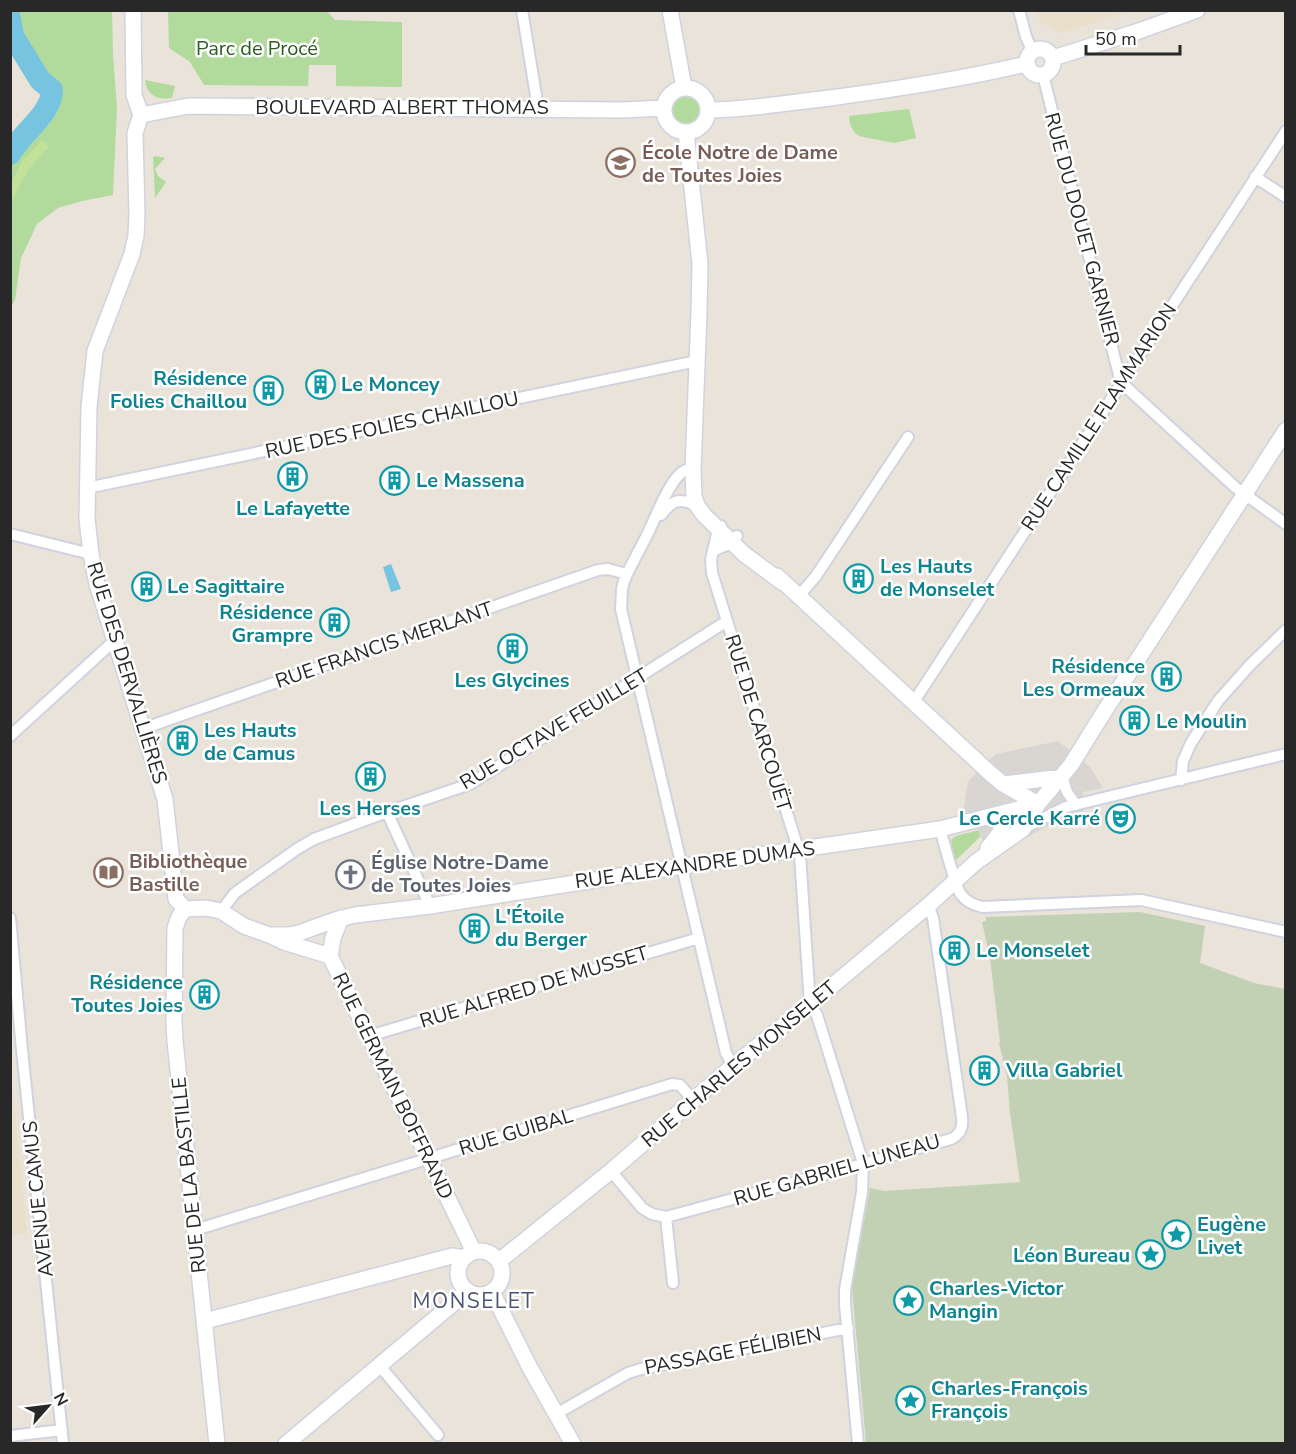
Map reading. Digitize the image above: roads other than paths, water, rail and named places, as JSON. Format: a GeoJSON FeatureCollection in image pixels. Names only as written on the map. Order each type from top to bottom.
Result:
{"type":"FeatureCollection","features":[{"type":"Feature","properties":{"kind":"main road","name":"RUE DES DERVALLIÈRES"},"geometry":{"type":"LineString","coordinates":[[133,10],[134,95],[141,115],[135,133],[136,236],[132,254],[95,351],[89,406],[88,528],[96,579],[165,799],[176,899],[185,909]]}},
{"type":"Feature","properties":{"kind":"main road"},"geometry":{"type":"LineString","coordinates":[[670,10],[684,88]]}},
{"type":"Feature","properties":{"kind":"main road"},"geometry":{"type":"LineString","coordinates":[[1053,58],[1197,10]]}},
{"type":"Feature","properties":{"kind":"main road"},"geometry":{"type":"LineString","coordinates":[[708,110],[725,110],[912,87],[963,78],[1029,57],[1039,48],[1044,49],[1053,58],[1051,69],[1043,75],[1034,75],[1030,72],[1029,57]]}},
{"type":"Feature","properties":{"kind":"main road"},"geometry":{"type":"LineString","coordinates":[[684,88],[700,94],[708,110],[702,124],[686,132],[670,125],[665,118],[664,108],[670,94],[684,88]]}},
{"type":"Feature","properties":{"kind":"main road","name":"BOULEVARD ALBERT THOMAS"},"geometry":{"type":"LineString","coordinates":[[141,115],[188,106],[623,110],[664,108]]}},
{"type":"Feature","properties":{"kind":"main road"},"geometry":{"type":"LineString","coordinates":[[686,132],[700,264],[693,502],[719,527],[750,548],[783,583],[987,771],[1003,784],[1038,804]]}},
{"type":"Feature","properties":{"kind":"main road"},"geometry":{"type":"LineString","coordinates":[[1023,829],[1038,804],[1075,760],[1286,430]]}},
{"type":"Feature","properties":{"kind":"main road"},"geometry":{"type":"LineString","coordinates":[[1003,784],[1062,777]]}},
{"type":"Feature","properties":{"kind":"main road"},"geometry":{"type":"LineString","coordinates":[[1003,784],[1008,812]]}},
{"type":"Feature","properties":{"kind":"main road","name":"RUE ALEXANDRE DUMAS"},"geometry":{"type":"LineString","coordinates":[[269,935],[299,933],[341,918],[940,829],[1038,804]]}},
{"type":"Feature","properties":{"kind":"main road","name":"RUE CHARLES MONSELET"},"geometry":{"type":"LineString","coordinates":[[499,1261],[611,1171],[733,1066],[955,882],[976,862],[999,834],[1008,812]]}},
{"type":"Feature","properties":{"kind":"main road","name":"RUE CHARLES MONSELET"},"geometry":{"type":"LineString","coordinates":[[976,862],[1023,829]]}},
{"type":"Feature","properties":{"kind":"main road","name":"RUE ALEXANDRE DUMAS"},"geometry":{"type":"LineString","coordinates":[[185,909],[206,908],[221,911],[238,924],[284,942],[330,956]]}},
{"type":"Feature","properties":{"kind":"main road","name":"RUE DE LA BASTILLE"},"geometry":{"type":"LineString","coordinates":[[185,909],[179,917],[176,928],[174,1022],[217,1443]]}},
{"type":"Feature","properties":{"kind":"main road","name":"RUE GERMAIN BOFFRAND"},"geometry":{"type":"LineString","coordinates":[[341,918],[333,938],[330,956],[429,1159],[469,1255]]}},
{"type":"Feature","properties":{"kind":"main road"},"geometry":{"type":"LineString","coordinates":[[205,1321],[453,1256],[469,1255],[481,1251],[494,1256],[499,1261],[502,1270],[502,1278],[492,1292],[478,1295],[468,1291],[460,1281],[460,1265],[469,1255]]}},
{"type":"Feature","properties":{"kind":"main road"},"geometry":{"type":"LineString","coordinates":[[286,1443],[468,1291]]}},
{"type":"Feature","properties":{"kind":"main road"},"geometry":{"type":"LineString","coordinates":[[492,1292],[529,1366],[573,1443]]}},
{"type":"Feature","properties":{"kind":"street"},"geometry":{"type":"LineString","coordinates":[[522,10],[538,108]]}},
{"type":"Feature","properties":{"kind":"street"},"geometry":{"type":"LineString","coordinates":[[1019,10],[1029,57]]}},
{"type":"Feature","properties":{"kind":"street","name":"RUE DU DOUET GARNIER"},"geometry":{"type":"LineString","coordinates":[[1043,75],[1122,381],[1244,494],[1286,524]]}},
{"type":"Feature","properties":{"kind":"street","name":"RUE CAMILLE FLAMMARION"},"geometry":{"type":"LineString","coordinates":[[913,703],[1286,131]]}},
{"type":"Feature","properties":{"kind":"street"},"geometry":{"type":"LineString","coordinates":[[1256,177],[1286,197]]}},
{"type":"Feature","properties":{"kind":"street","name":"RUE DES FOLIES CHAILLOU"},"geometry":{"type":"LineString","coordinates":[[87,488],[697,362]]}},
{"type":"Feature","properties":{"kind":"street"},"geometry":{"type":"LineString","coordinates":[[798,597],[816,576],[908,437]]}},
{"type":"Feature","properties":{"kind":"street"},"geometry":{"type":"LineString","coordinates":[[693,469],[687,469],[676,479],[658,510],[627,574],[622,589],[621,609],[726,1053],[733,1066]]}},
{"type":"Feature","properties":{"kind":"street"},"geometry":{"type":"LineString","coordinates":[[649,532],[668,507],[680,500],[693,502]]}},
{"type":"Feature","properties":{"kind":"street","name":"RUE DE CARCOUËT"},"geometry":{"type":"LineString","coordinates":[[719,527],[711,560],[712,573],[800,855],[810,1004]]}},
{"type":"Feature","properties":{"kind":"street"},"geometry":{"type":"LineString","coordinates":[[10,534],[91,554]]}},
{"type":"Feature","properties":{"kind":"street"},"geometry":{"type":"LineString","coordinates":[[714,550],[727,545],[734,539]]}},
{"type":"Feature","properties":{"kind":"street","name":"RUE FRANCIS MERLANT"},"geometry":{"type":"LineString","coordinates":[[142,729],[598,570],[608,569],[627,574]]}},
{"type":"Feature","properties":{"kind":"street","name":"RUE OCTAVE FEUILLET"},"geometry":{"type":"LineString","coordinates":[[221,911],[235,893],[314,839],[465,786],[727,621]]}},
{"type":"Feature","properties":{"kind":"street"},"geometry":{"type":"LineString","coordinates":[[1181,780],[1183,761],[1191,743],[1218,701],[1286,630]]}},
{"type":"Feature","properties":{"kind":"street"},"geometry":{"type":"LineString","coordinates":[[10,736],[114,641]]}},
{"type":"Feature","properties":{"kind":"street"},"geometry":{"type":"LineString","coordinates":[[1023,829],[1071,806],[1286,754]]}},
{"type":"Feature","properties":{"kind":"street"},"geometry":{"type":"LineString","coordinates":[[1062,777],[1071,806]]}},
{"type":"Feature","properties":{"kind":"street"},"geometry":{"type":"LineString","coordinates":[[1038,804],[1071,806]]}},
{"type":"Feature","properties":{"kind":"street"},"geometry":{"type":"LineString","coordinates":[[387,812],[430,906]]}},
{"type":"Feature","properties":{"kind":"street"},"geometry":{"type":"LineString","coordinates":[[940,829],[960,894],[966,901],[982,907],[1140,900],[1286,932]]}},
{"type":"Feature","properties":{"kind":"street","name":"RUE GABRIEL LUNEAU"},"geometry":{"type":"LineString","coordinates":[[666,1217],[951,1139],[958,1135],[962,1129],[962,1117],[933,918],[928,905]]}},
{"type":"Feature","properties":{"kind":"street","name":"AVENUE CAMUS"},"geometry":{"type":"LineString","coordinates":[[10,918],[63,1443]]}},
{"type":"Feature","properties":{"kind":"street","name":"RUE ALFRED DE MUSSET"},"geometry":{"type":"LineString","coordinates":[[369,1036],[699,938]]}},
{"type":"Feature","properties":{"kind":"street"},"geometry":{"type":"LineString","coordinates":[[810,1004],[817,1015],[863,1163],[862,1192],[845,1290],[858,1443]]}},
{"type":"Feature","properties":{"kind":"street","name":"RUE GUIBAL"},"geometry":{"type":"LineString","coordinates":[[195,1230],[672,1084],[680,1085],[693,1100]]}},
{"type":"Feature","properties":{"kind":"street"},"geometry":{"type":"LineString","coordinates":[[611,1171],[642,1208],[652,1214],[666,1217],[673,1282]]}},
{"type":"Feature","properties":{"kind":"street","name":"PASSAGE FÉLIBIEN"},"geometry":{"type":"LineString","coordinates":[[556,1414],[628,1373],[641,1369],[848,1328]]}},
{"type":"Feature","properties":{"kind":"street"},"geometry":{"type":"LineString","coordinates":[[380,1365],[438,1435]]}},
{"type":"Feature","properties":{"kind":"street"},"geometry":{"type":"LineString","coordinates":[[10,1436],[62,1430]]}},
{"type":"Feature","properties":{"kind":"water"},"geometry":{"type":"Polygon","coordinates":[[[391,564],[401,589],[391,592],[383,567],[391,564]]]}},
{"type":"Feature","properties":{"kind":"waterway"},"geometry":{"type":"LineString","coordinates":[[10,18],[13,36],[40,80],[52,90],[51,99],[42,115],[10,154]]}},
{"type":"Feature","properties":{"kind":"place","name":"École Notre de Dame de Toutes Joies"},"geometry":{"type":"Point","coordinates":[621,163]}},
{"type":"Feature","properties":{"kind":"place","name":"Le Moncey"},"geometry":{"type":"Point","coordinates":[320,384]}},
{"type":"Feature","properties":{"kind":"place","name":"Résidence Folies Chaillou"},"geometry":{"type":"Point","coordinates":[268,390]}},
{"type":"Feature","properties":{"kind":"place","name":"Le Lafayette"},"geometry":{"type":"Point","coordinates":[293,477]}},
{"type":"Feature","properties":{"kind":"place","name":"Le Massena"},"geometry":{"type":"Point","coordinates":[395,480]}},
{"type":"Feature","properties":{"kind":"place","name":"Les Hauts de Monselet"},"geometry":{"type":"Point","coordinates":[859,578]}},
{"type":"Feature","properties":{"kind":"place","name":"Le Sagittaire"},"geometry":{"type":"Point","coordinates":[146,586]}},
{"type":"Feature","properties":{"kind":"place","name":"Résidence Grampre"},"geometry":{"type":"Point","coordinates":[334,623]}},
{"type":"Feature","properties":{"kind":"place","name":"Les Glycines"},"geometry":{"type":"Point","coordinates":[512,649]}},
{"type":"Feature","properties":{"kind":"place","name":"Résidence Les Ormeaux"},"geometry":{"type":"Point","coordinates":[1166,677]}},
{"type":"Feature","properties":{"kind":"place","name":"Le Moulin"},"geometry":{"type":"Point","coordinates":[1135,721]}},
{"type":"Feature","properties":{"kind":"place","name":"Les Hauts de Camus"},"geometry":{"type":"Point","coordinates":[183,741]}},
{"type":"Feature","properties":{"kind":"place","name":"Les Herses"},"geometry":{"type":"Point","coordinates":[370,777]}},
{"type":"Feature","properties":{"kind":"place","name":"Le Cercle Karré"},"geometry":{"type":"Point","coordinates":[1121,818]}},
{"type":"Feature","properties":{"kind":"place","name":"Bibliothèque Bastille"},"geometry":{"type":"Point","coordinates":[108,872]}},
{"type":"Feature","properties":{"kind":"place","name":"Église Notre-Dame de Toutes Joies"},"geometry":{"type":"Point","coordinates":[350,874]}},
{"type":"Feature","properties":{"kind":"place","name":"L'Étoile du Berger"},"geometry":{"type":"Point","coordinates":[474,928]}},
{"type":"Feature","properties":{"kind":"place","name":"Le Monselet"},"geometry":{"type":"Point","coordinates":[955,950]}},
{"type":"Feature","properties":{"kind":"place","name":"Résidence Toutes Joies"},"geometry":{"type":"Point","coordinates":[204,994]}},
{"type":"Feature","properties":{"kind":"place","name":"Villa Gabriel"},"geometry":{"type":"Point","coordinates":[985,1070]}},
{"type":"Feature","properties":{"kind":"place","name":"Eugène Livet"},"geometry":{"type":"Point","coordinates":[1176,1235]}},
{"type":"Feature","properties":{"kind":"place","name":"Léon Bureau"},"geometry":{"type":"Point","coordinates":[1151,1255]}},
{"type":"Feature","properties":{"kind":"place","name":"Charles-Victor Mangin"},"geometry":{"type":"Point","coordinates":[908,1300]}},
{"type":"Feature","properties":{"kind":"place","name":"Charles-François François"},"geometry":{"type":"Point","coordinates":[910,1400]}},
{"type":"Feature","properties":{"kind":"district","name":"MONSELET"},"geometry":{"type":"Point","coordinates":[474,1301]}},
{"type":"Feature","properties":{"kind":"park label","name":"Parc de Procé"},"geometry":{"type":"Point","coordinates":[257,48]}}]}
